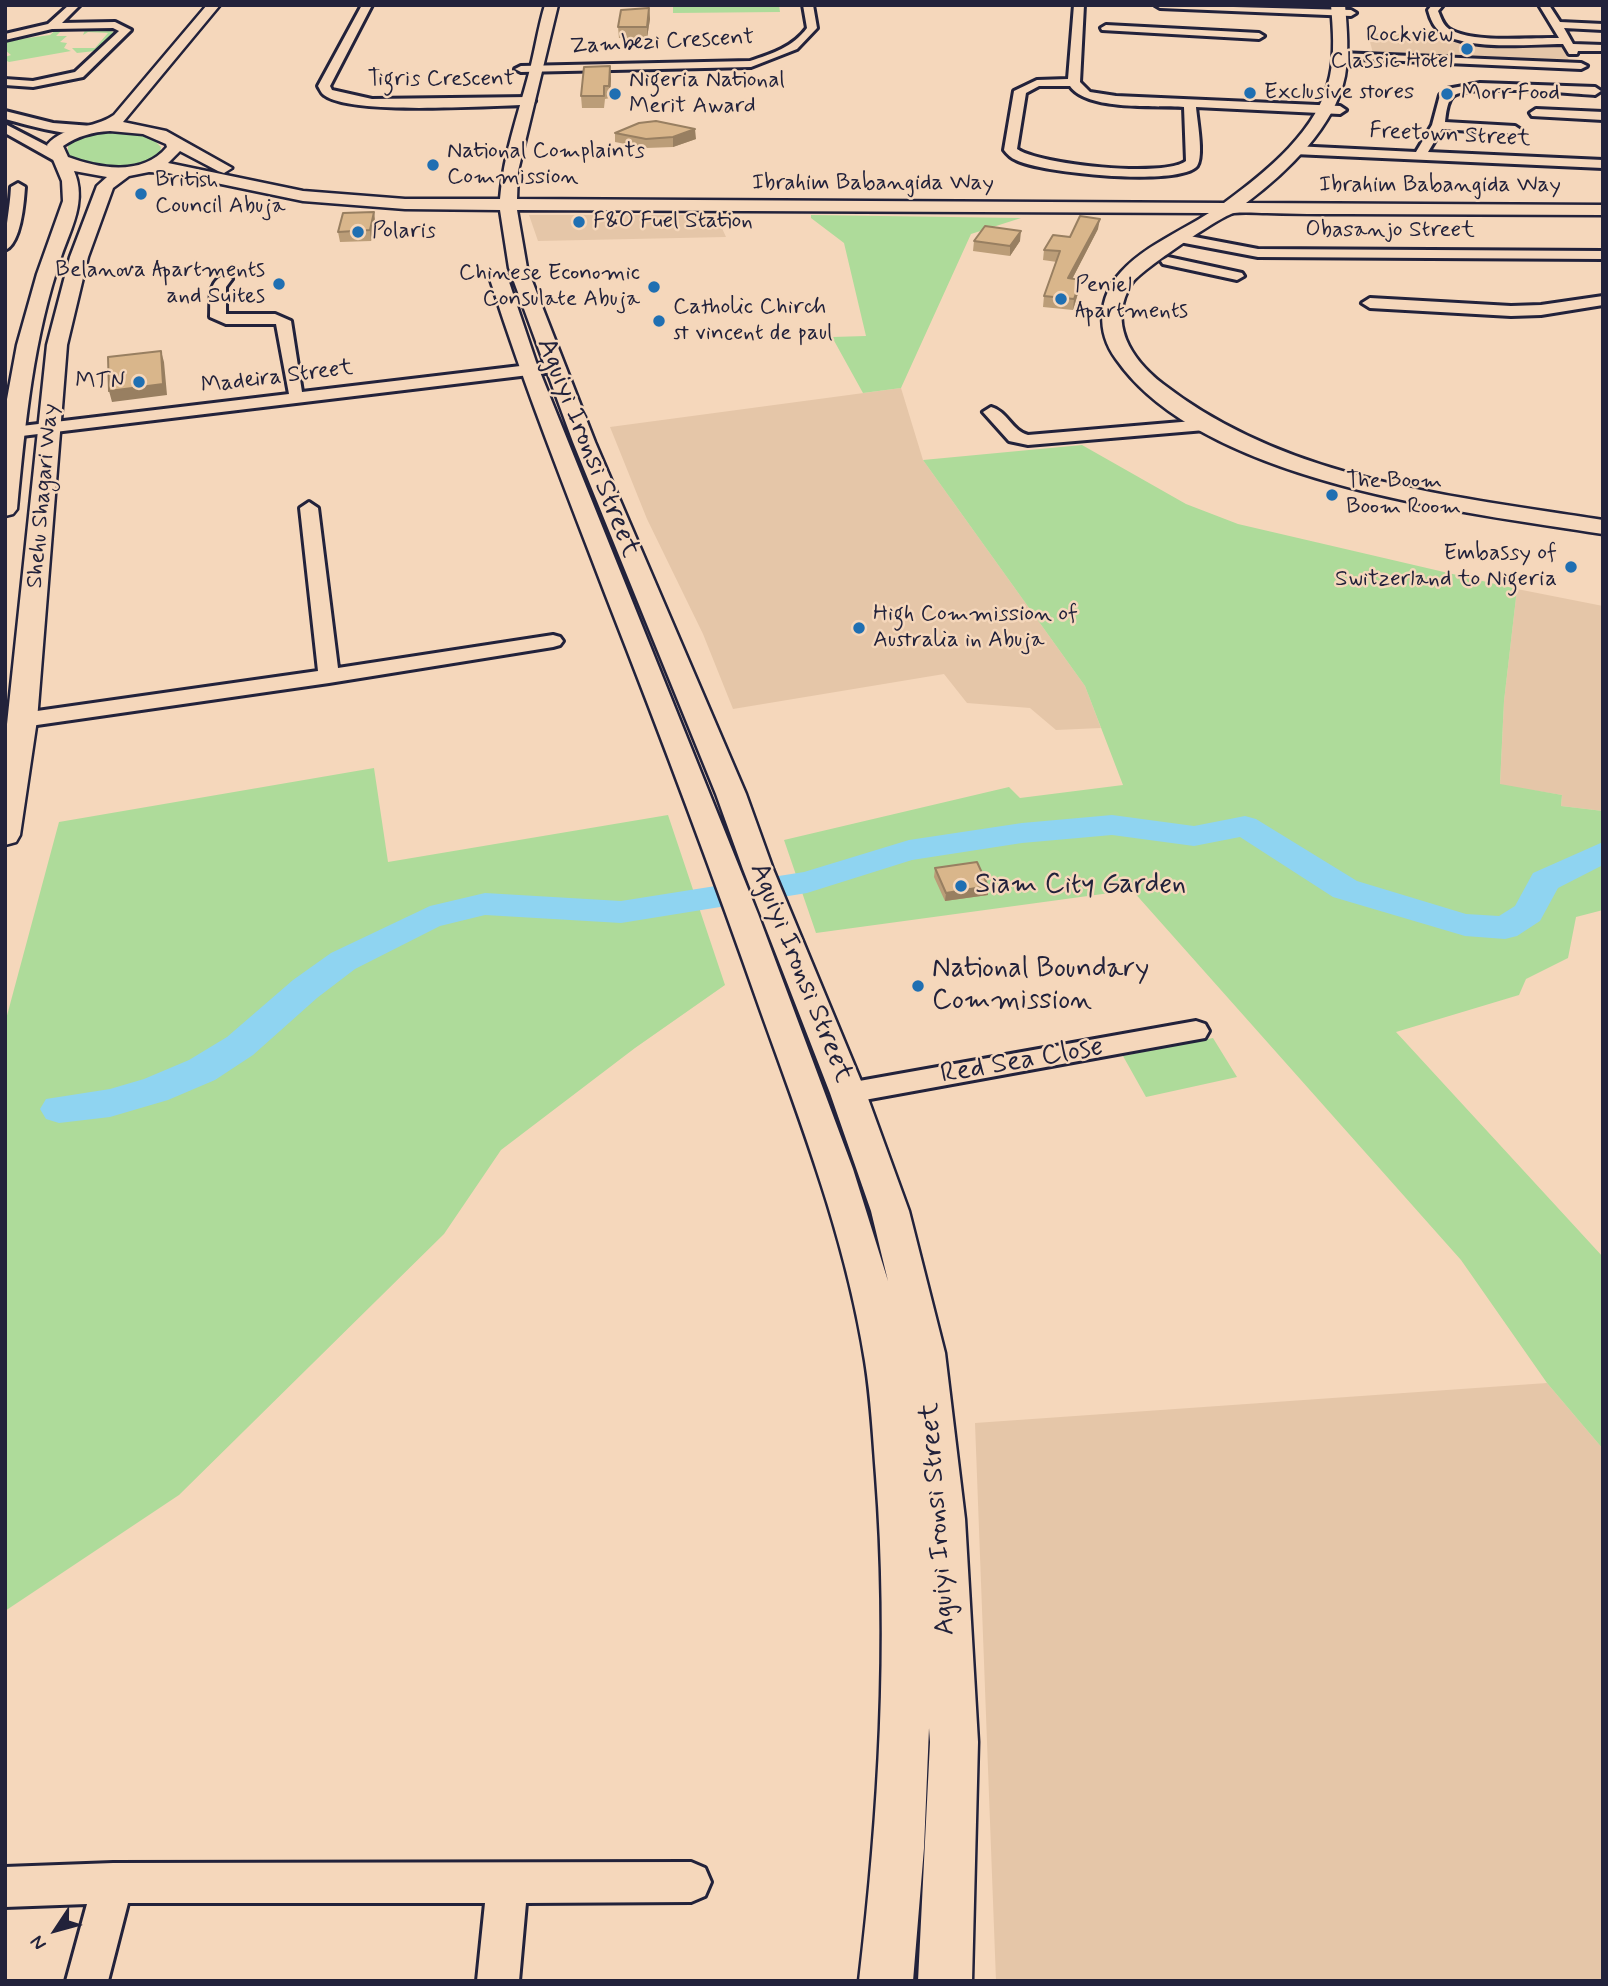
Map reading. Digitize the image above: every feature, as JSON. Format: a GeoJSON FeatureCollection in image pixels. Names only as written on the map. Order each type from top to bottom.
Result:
{"type":"FeatureCollection","features":[{"type":"Feature","properties":{"kind":"main road"},"geometry":{"type":"LineString","coordinates":[[62,159],[55,149],[60,141],[99,128],[127,109],[214,5]]}},
{"type":"Feature","properties":{"kind":"main road","name":"Aguiyi Ironsi Street"},"geometry":{"type":"LineString","coordinates":[[538,5],[510,171],[508,202],[518,268],[552,363],[731,794],[742,872]]}},
{"type":"Feature","properties":{"kind":"main road","name":"Aguiyi Ironsi Street"},"geometry":{"type":"LineString","coordinates":[[529,69],[552,5]]}},
{"type":"Feature","properties":{"kind":"main road"},"geometry":{"type":"LineString","coordinates":[[1345,9],[1346,56],[1336,84],[1333,110],[1303,151],[1244,205],[1128,275],[1114,297],[1110,320],[1115,343],[1135,371],[1164,398],[1205,425],[1285,460],[1349,480],[1603,527]]}},
{"type":"Feature","properties":{"kind":"main road","name":"Aguiyi Ironsi Street"},"geometry":{"type":"LineString","coordinates":[[489,228],[485,201],[500,139],[521,101]]}},
{"type":"Feature","properties":{"kind":"main road"},"geometry":{"type":"LineString","coordinates":[[157,117],[168,139]]}},
{"type":"Feature","properties":{"kind":"main road","name":"Ibrahim Babangida Way"},"geometry":{"type":"LineString","coordinates":[[99,128],[142,127],[229,170],[294,186],[398,197],[508,202],[1153,208],[1317,202],[1603,203]]}},
{"type":"Feature","properties":{"kind":"main road","name":"Shehu Shagari Way"},"geometry":{"type":"LineString","coordinates":[[5,835],[23,720],[57,345],[79,257],[105,186],[135,169],[166,158],[175,147],[168,139]]}},
{"type":"Feature","properties":{"kind":"main road","name":"Ibrahim Babangida Way"},"geometry":{"type":"LineString","coordinates":[[62,159],[84,170],[168,168],[314,197],[380,203],[485,201]]}},
{"type":"Feature","properties":{"kind":"main road","name":"Shehu Shagari Way"},"geometry":{"type":"LineString","coordinates":[[5,509],[9,428],[27,345],[46,274],[71,212],[72,192],[62,159]]}},
{"type":"Feature","properties":{"kind":"main road"},"geometry":{"type":"LineString","coordinates":[[1286,191],[1317,202]]}},
{"type":"Feature","properties":{"kind":"main road","name":"Ibrahim Babangida Way"},"geometry":{"type":"LineString","coordinates":[[508,202],[1244,205],[1603,210]]}},
{"type":"Feature","properties":{"kind":"main road"},"geometry":{"type":"LineString","coordinates":[[1153,208],[1188,217],[1190,236],[1168,261],[1147,278],[1133,297],[1129,328],[1131,337],[1138,351],[1157,375],[1211,414],[1268,441],[1357,471],[1411,484],[1603,515]]}},
{"type":"Feature","properties":{"kind":"main road","name":"Aguiyi Ironsi Street"},"geometry":{"type":"LineString","coordinates":[[495,260],[503,295],[527,366],[761,919],[848,1093],[890,1211],[925,1353],[943,1519],[954,1742],[945,1981]]}},
{"type":"Feature","properties":{"kind":"main road","name":"Aguiyi Ironsi Street"},"geometry":{"type":"LineString","coordinates":[[761,919],[855,1227],[884,1349],[901,1509],[906,1656],[896,1893],[886,1981]]}},
{"type":"Feature","properties":{"kind":"street"},"geometry":{"type":"LineString","coordinates":[[52,26],[75,5]]}},
{"type":"Feature","properties":{"kind":"street","name":"Tigris Crescent"},"geometry":{"type":"LineString","coordinates":[[367,5],[324,86],[332,96],[372,103],[521,101]]}},
{"type":"Feature","properties":{"kind":"street","name":"Zambezi Crescent"},"geometry":{"type":"LineString","coordinates":[[529,69],[751,64],[782,53],[804,39],[812,28],[808,5]]}},
{"type":"Feature","properties":{"kind":"street"},"geometry":{"type":"LineString","coordinates":[[1079,5],[1074,82],[1078,90],[1096,97],[1333,110]]}},
{"type":"Feature","properties":{"kind":"street"},"geometry":{"type":"LineString","coordinates":[[1160,5],[1345,9]]}},
{"type":"Feature","properties":{"kind":"street"},"geometry":{"type":"LineString","coordinates":[[1438,5],[1433,10],[1437,21],[1446,32],[1477,38],[1603,48]]}},
{"type":"Feature","properties":{"kind":"street"},"geometry":{"type":"LineString","coordinates":[[1536,5],[1544,5],[1599,96]]}},
{"type":"Feature","properties":{"kind":"street"},"geometry":{"type":"LineString","coordinates":[[1191,6],[1192,33]]}},
{"type":"Feature","properties":{"kind":"street"},"geometry":{"type":"LineString","coordinates":[[5,37],[52,26],[115,25],[126,30],[79,75],[43,83],[5,82]]}},
{"type":"Feature","properties":{"kind":"street"},"geometry":{"type":"LineString","coordinates":[[1557,25],[1603,27]]}},
{"type":"Feature","properties":{"kind":"street"},"geometry":{"type":"LineString","coordinates":[[1106,28],[1259,36]]}},
{"type":"Feature","properties":{"kind":"street"},"geometry":{"type":"LineString","coordinates":[[1346,56],[1581,66]]}},
{"type":"Feature","properties":{"kind":"street"},"geometry":{"type":"LineString","coordinates":[[1074,82],[1037,83],[1020,90],[1010,150],[1013,155],[1029,163],[1052,167],[1149,172],[1185,168],[1194,159],[1190,103]]}},
{"type":"Feature","properties":{"kind":"street"},"geometry":{"type":"LineString","coordinates":[[1420,155],[1435,131],[1446,94],[1458,88],[1480,86],[1599,96]]}},
{"type":"Feature","properties":{"kind":"street"},"geometry":{"type":"LineString","coordinates":[[1536,113],[1603,116]]}},
{"type":"Feature","properties":{"kind":"street"},"geometry":{"type":"LineString","coordinates":[[5,115],[53,127],[99,128]]}},
{"type":"Feature","properties":{"kind":"street"},"geometry":{"type":"LineString","coordinates":[[5,128],[62,159]]}},
{"type":"Feature","properties":{"kind":"street"},"geometry":{"type":"LineString","coordinates":[[1435,131],[1514,136]]}},
{"type":"Feature","properties":{"kind":"street","name":"Freetown Street"},"geometry":{"type":"LineString","coordinates":[[1303,151],[1603,164]]}},
{"type":"Feature","properties":{"kind":"street"},"geometry":{"type":"LineString","coordinates":[[5,246],[18,212],[18,187]]}},
{"type":"Feature","properties":{"kind":"street","name":"Obasanjo Street"},"geometry":{"type":"LineString","coordinates":[[1190,236],[1258,253],[1603,255]]}},
{"type":"Feature","properties":{"kind":"street"},"geometry":{"type":"LineString","coordinates":[[1168,261],[1237,276]]}},
{"type":"Feature","properties":{"kind":"street"},"geometry":{"type":"LineString","coordinates":[[225,279],[219,286],[218,317],[232,321],[270,318],[283,321],[295,391]]}},
{"type":"Feature","properties":{"kind":"street"},"geometry":{"type":"LineString","coordinates":[[1370,303],[1511,311],[1541,310],[1603,300]]}},
{"type":"Feature","properties":{"kind":"street","name":"Madeira Street"},"geometry":{"type":"LineString","coordinates":[[9,428],[552,363]]}},
{"type":"Feature","properties":{"kind":"street"},"geometry":{"type":"LineString","coordinates":[[51,423],[295,391],[527,366]]}},
{"type":"Feature","properties":{"kind":"street"},"geometry":{"type":"LineString","coordinates":[[991,412],[1015,438],[1028,440],[1205,425]]}},
{"type":"Feature","properties":{"kind":"street"},"geometry":{"type":"LineString","coordinates":[[309,508],[329,677]]}},
{"type":"Feature","properties":{"kind":"street"},"geometry":{"type":"LineString","coordinates":[[23,720],[329,677],[553,640]]}},
{"type":"Feature","properties":{"kind":"street","name":"Red Sea Close"},"geometry":{"type":"LineString","coordinates":[[848,1093],[1196,1031]]}},
{"type":"Feature","properties":{"kind":"street"},"geometry":{"type":"LineString","coordinates":[[5,1887],[113,1883],[691,1882]]}},
{"type":"Feature","properties":{"kind":"street"},"geometry":{"type":"LineString","coordinates":[[88,1981],[113,1883]]}},
{"type":"Feature","properties":{"kind":"street"},"geometry":{"type":"LineString","coordinates":[[498,1981],[507,1883]]}},
{"type":"Feature","properties":{"kind":"shaded area","name":"Rockview Classic Hotel"},"geometry":{"type":"Polygon","coordinates":[[[1372,33],[1413,34],[1416,38],[1554,44],[1560,45],[1569,60],[1373,53],[1370,42],[1374,42],[1372,33]]]}},
{"type":"Feature","properties":{"kind":"shaded area"},"geometry":{"type":"Polygon","coordinates":[[[529,215],[716,215],[726,237],[538,241],[529,215]]]}},
{"type":"Feature","properties":{"kind":"shaded area"},"geometry":{"type":"Polygon","coordinates":[[[901,388],[923,460],[1085,686],[1101,728],[1056,730],[1030,708],[967,703],[944,674],[733,709],[703,634],[647,519],[610,427],[901,388]]]}},
{"type":"Feature","properties":{"kind":"shaded area"},"geometry":{"type":"Polygon","coordinates":[[[1517,589],[1603,606],[1603,811],[1561,806],[1562,795],[1500,785],[1504,701],[1517,589]]]}},
{"type":"Feature","properties":{"kind":"shaded area"},"geometry":{"type":"Polygon","coordinates":[[[1547,1383],[1603,1449],[1603,1981],[996,1981],[975,1423],[1547,1383]]]}},
{"type":"Feature","properties":{"kind":"green space"},"geometry":{"type":"Polygon","coordinates":[[[673,5],[779,5],[780,12],[673,13],[673,5]]]}},
{"type":"Feature","properties":{"kind":"green space"},"geometry":{"type":"Polygon","coordinates":[[[58,28],[96,28],[114,32],[92,56],[95,51],[77,53],[72,48],[95,48],[108,33],[88,32],[83,35],[85,30],[62,30],[56,36],[67,36],[60,42],[67,43],[64,48],[71,51],[9,62],[5,60],[5,57],[11,55],[5,50],[5,41],[50,35],[58,28]]]}},
{"type":"Feature","properties":{"kind":"green space"},"geometry":{"type":"Polygon","coordinates":[[[130,130],[149,135],[161,147],[160,153],[139,164],[114,168],[89,166],[68,155],[68,146],[81,136],[130,130]]]}},
{"type":"Feature","properties":{"kind":"green space"},"geometry":{"type":"Polygon","coordinates":[[[811,215],[1021,218],[971,234],[901,388],[863,393],[832,337],[866,336],[844,243],[811,218],[811,215]]]}},
{"type":"Feature","properties":{"kind":"green space"},"geometry":{"type":"Polygon","coordinates":[[[1082,445],[1186,504],[1238,524],[1517,589],[1504,701],[1500,784],[1562,795],[1561,806],[1603,811],[1603,910],[1576,917],[1568,958],[1526,979],[1519,995],[1396,1032],[1603,1257],[1603,1449],[1547,1383],[1461,1260],[1132,890],[816,933],[784,840],[1009,787],[1020,798],[1123,785],[1085,686],[923,460],[1082,445]]]}},
{"type":"Feature","properties":{"kind":"green space"},"geometry":{"type":"Polygon","coordinates":[[[374,768],[388,862],[668,815],[725,985],[635,1048],[501,1150],[444,1234],[179,1495],[5,1611],[5,1023],[59,822],[374,768]]]}},
{"type":"Feature","properties":{"kind":"green space"},"geometry":{"type":"Polygon","coordinates":[[[1213,1038],[1237,1077],[1146,1097],[1123,1056],[1213,1038]]]}},
{"type":"Feature","properties":{"kind":"building"},"geometry":{"type":"Polygon","coordinates":[[[649,8],[647,27],[618,27],[621,10],[649,8]]]}},
{"type":"Feature","properties":{"kind":"building"},"geometry":{"type":"Polygon","coordinates":[[[610,66],[609,86],[604,86],[604,96],[581,96],[584,67],[610,66]]]}},
{"type":"Feature","properties":{"kind":"building"},"geometry":{"type":"Polygon","coordinates":[[[656,121],[695,129],[673,137],[646,139],[615,133],[639,123],[656,121]]]}},
{"type":"Feature","properties":{"kind":"building"},"geometry":{"type":"Polygon","coordinates":[[[374,212],[370,230],[338,232],[343,213],[374,212]]]}},
{"type":"Feature","properties":{"kind":"building"},"geometry":{"type":"Polygon","coordinates":[[[1080,216],[1100,219],[1068,278],[1081,280],[1074,299],[1044,296],[1060,251],[1044,250],[1053,235],[1070,237],[1080,216]]]}},
{"type":"Feature","properties":{"kind":"building"},"geometry":{"type":"Polygon","coordinates":[[[985,226],[1021,231],[1010,246],[974,241],[985,226]]]}},
{"type":"Feature","properties":{"kind":"building","name":"MTN"},"geometry":{"type":"Polygon","coordinates":[[[161,351],[163,384],[109,391],[108,357],[161,351]]]}},
{"type":"Feature","properties":{"kind":"building"},"geometry":{"type":"Polygon","coordinates":[[[977,862],[988,886],[946,893],[935,868],[977,862]]]}},
{"type":"Feature","properties":{"kind":"waterway"},"geometry":{"type":"LineString","coordinates":[[59,1109],[110,1103],[155,1090],[202,1070],[240,1046],[305,989],[343,961],[430,917],[485,904],[621,912],[807,882],[909,850],[1022,833],[1112,825],[1194,836],[1245,826],[1345,889],[1465,925],[1505,928],[1528,913],[1545,881],[1603,852]]}},
{"type":"Feature","properties":{"kind":"place","name":"Rockview Classic Hotel"},"geometry":{"type":"Point","coordinates":[1467,49]}},
{"type":"Feature","properties":{"kind":"place","name":"Exclusive stores"},"geometry":{"type":"Point","coordinates":[1250,93]}},
{"type":"Feature","properties":{"kind":"place","name":"Nigeria National Merit Award"},"geometry":{"type":"Point","coordinates":[615,94]}},
{"type":"Feature","properties":{"kind":"place","name":"Morr Food"},"geometry":{"type":"Point","coordinates":[1447,94]}},
{"type":"Feature","properties":{"kind":"place","name":"National Complaints Commission"},"geometry":{"type":"Point","coordinates":[433,165]}},
{"type":"Feature","properties":{"kind":"place","name":"British Council Abuja"},"geometry":{"type":"Point","coordinates":[141,194]}},
{"type":"Feature","properties":{"kind":"place","name":"F&O Fuel Station"},"geometry":{"type":"Point","coordinates":[579,222]}},
{"type":"Feature","properties":{"kind":"place","name":"Polaris"},"geometry":{"type":"Point","coordinates":[358,232]}},
{"type":"Feature","properties":{"kind":"place","name":"Belanova Apartments and Suites"},"geometry":{"type":"Point","coordinates":[279,284]}},
{"type":"Feature","properties":{"kind":"place","name":"Chinese Economic Consulate Abuja"},"geometry":{"type":"Point","coordinates":[654,287]}},
{"type":"Feature","properties":{"kind":"place","name":"Peniel Apartments"},"geometry":{"type":"Point","coordinates":[1061,299]}},
{"type":"Feature","properties":{"kind":"place","name":"Catholic Chirch st vincent de paul"},"geometry":{"type":"Point","coordinates":[659,321]}},
{"type":"Feature","properties":{"kind":"place","name":"MTN"},"geometry":{"type":"Point","coordinates":[139,382]}},
{"type":"Feature","properties":{"kind":"place","name":"The Boom Boom Room"},"geometry":{"type":"Point","coordinates":[1332,495]}},
{"type":"Feature","properties":{"kind":"place","name":"Embassy of Switzerland to Nigeria"},"geometry":{"type":"Point","coordinates":[1571,567]}},
{"type":"Feature","properties":{"kind":"place","name":"High Commission of Australia in Abuja"},"geometry":{"type":"Point","coordinates":[859,628]}},
{"type":"Feature","properties":{"kind":"place","name":"Siam City Garden"},"geometry":{"type":"Point","coordinates":[961,886]}},
{"type":"Feature","properties":{"kind":"place","name":"National Boundary Commission"},"geometry":{"type":"Point","coordinates":[918,986]}}]}
